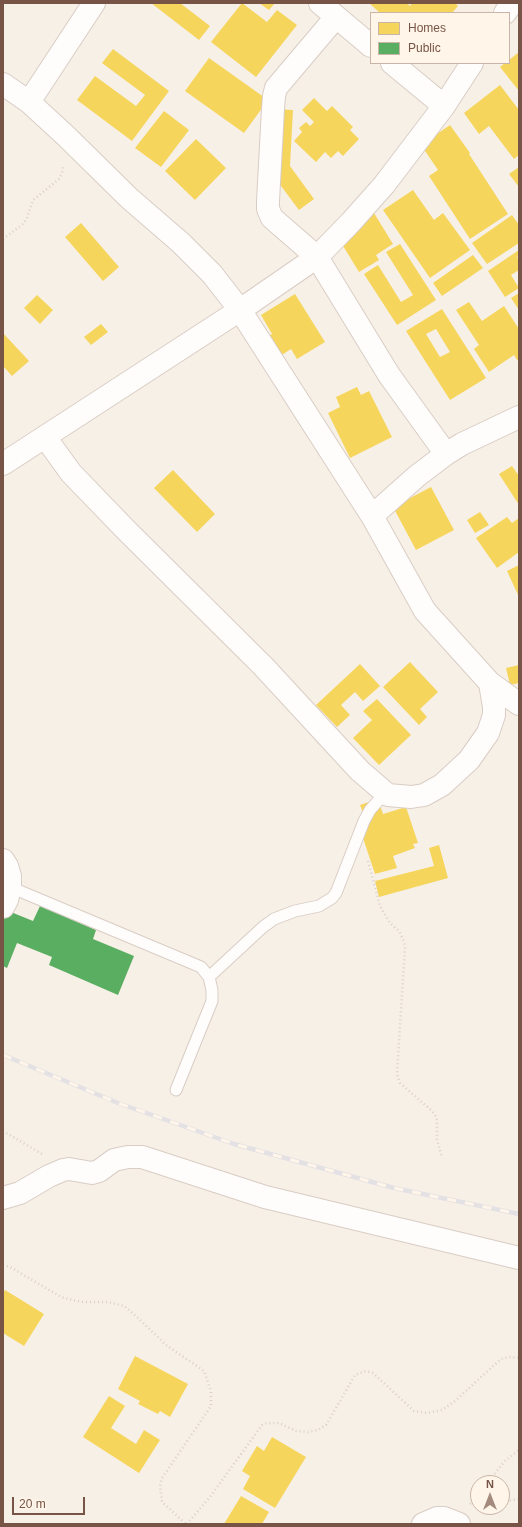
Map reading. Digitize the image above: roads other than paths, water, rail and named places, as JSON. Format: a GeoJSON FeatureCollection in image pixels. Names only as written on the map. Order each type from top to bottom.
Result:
{"type":"FeatureCollection","features":[{"type":"Feature","properties":{"kind":"street"},"geometry":{"type":"LineString","coordinates":[[30,102],[94,3]]}},
{"type":"Feature","properties":{"kind":"street"},"geometry":{"type":"LineString","coordinates":[[506,12],[512,3]]}},
{"type":"Feature","properties":{"kind":"street"},"geometry":{"type":"LineString","coordinates":[[370,45],[328,10],[276,88],[273,109],[268,209],[272,218],[317,257],[389,375],[446,454]]}},
{"type":"Feature","properties":{"kind":"street"},"geometry":{"type":"LineString","coordinates":[[393,64],[444,106]]}},
{"type":"Feature","properties":{"kind":"street"},"geometry":{"type":"LineString","coordinates":[[3,464],[240,310],[317,257],[352,222],[384,185],[444,106],[471,64]]}},
{"type":"Feature","properties":{"kind":"street"},"geometry":{"type":"LineString","coordinates":[[3,84],[30,102],[129,198],[212,274],[240,310],[372,516],[425,611],[490,683],[519,704]]}},
{"type":"Feature","properties":{"kind":"street"},"geometry":{"type":"LineString","coordinates":[[372,516],[417,476],[446,454],[462,444],[519,417]]}},
{"type":"Feature","properties":{"kind":"street"},"geometry":{"type":"LineString","coordinates":[[45,437],[71,473],[126,530],[263,666],[360,771],[388,795],[411,797],[424,794],[442,785],[469,760],[488,733],[494,715],[494,699],[490,683]]}},
{"type":"Feature","properties":{"kind":"street"},"geometry":{"type":"LineString","coordinates":[[3,860],[7,866],[10,876],[6,897]]}},
{"type":"Feature","properties":{"kind":"street"},"geometry":{"type":"LineString","coordinates":[[3,1198],[20,1193],[49,1176],[63,1170],[69,1169],[92,1173],[99,1171],[114,1160],[142,1156],[265,1198],[519,1258]]}},
{"type":"Feature","properties":{"kind":"street"},"geometry":{"type":"LineString","coordinates":[[423,1524],[437,1518],[463,1517]]}},
{"type":"Feature","properties":{"kind":"lane"},"geometry":{"type":"LineString","coordinates":[[209,977],[263,927],[274,920],[295,911],[319,906],[332,898],[336,893],[360,830],[370,810],[378,801],[388,795]]}},
{"type":"Feature","properties":{"kind":"lane"},"geometry":{"type":"LineString","coordinates":[[6,897],[201,967],[209,977],[212,990],[212,1001],[176,1090]]}},
{"type":"Feature","properties":{"kind":"railway"},"geometry":{"type":"LineString","coordinates":[[3,1055],[118,1103],[234,1144],[394,1188],[519,1214]]}}]}
